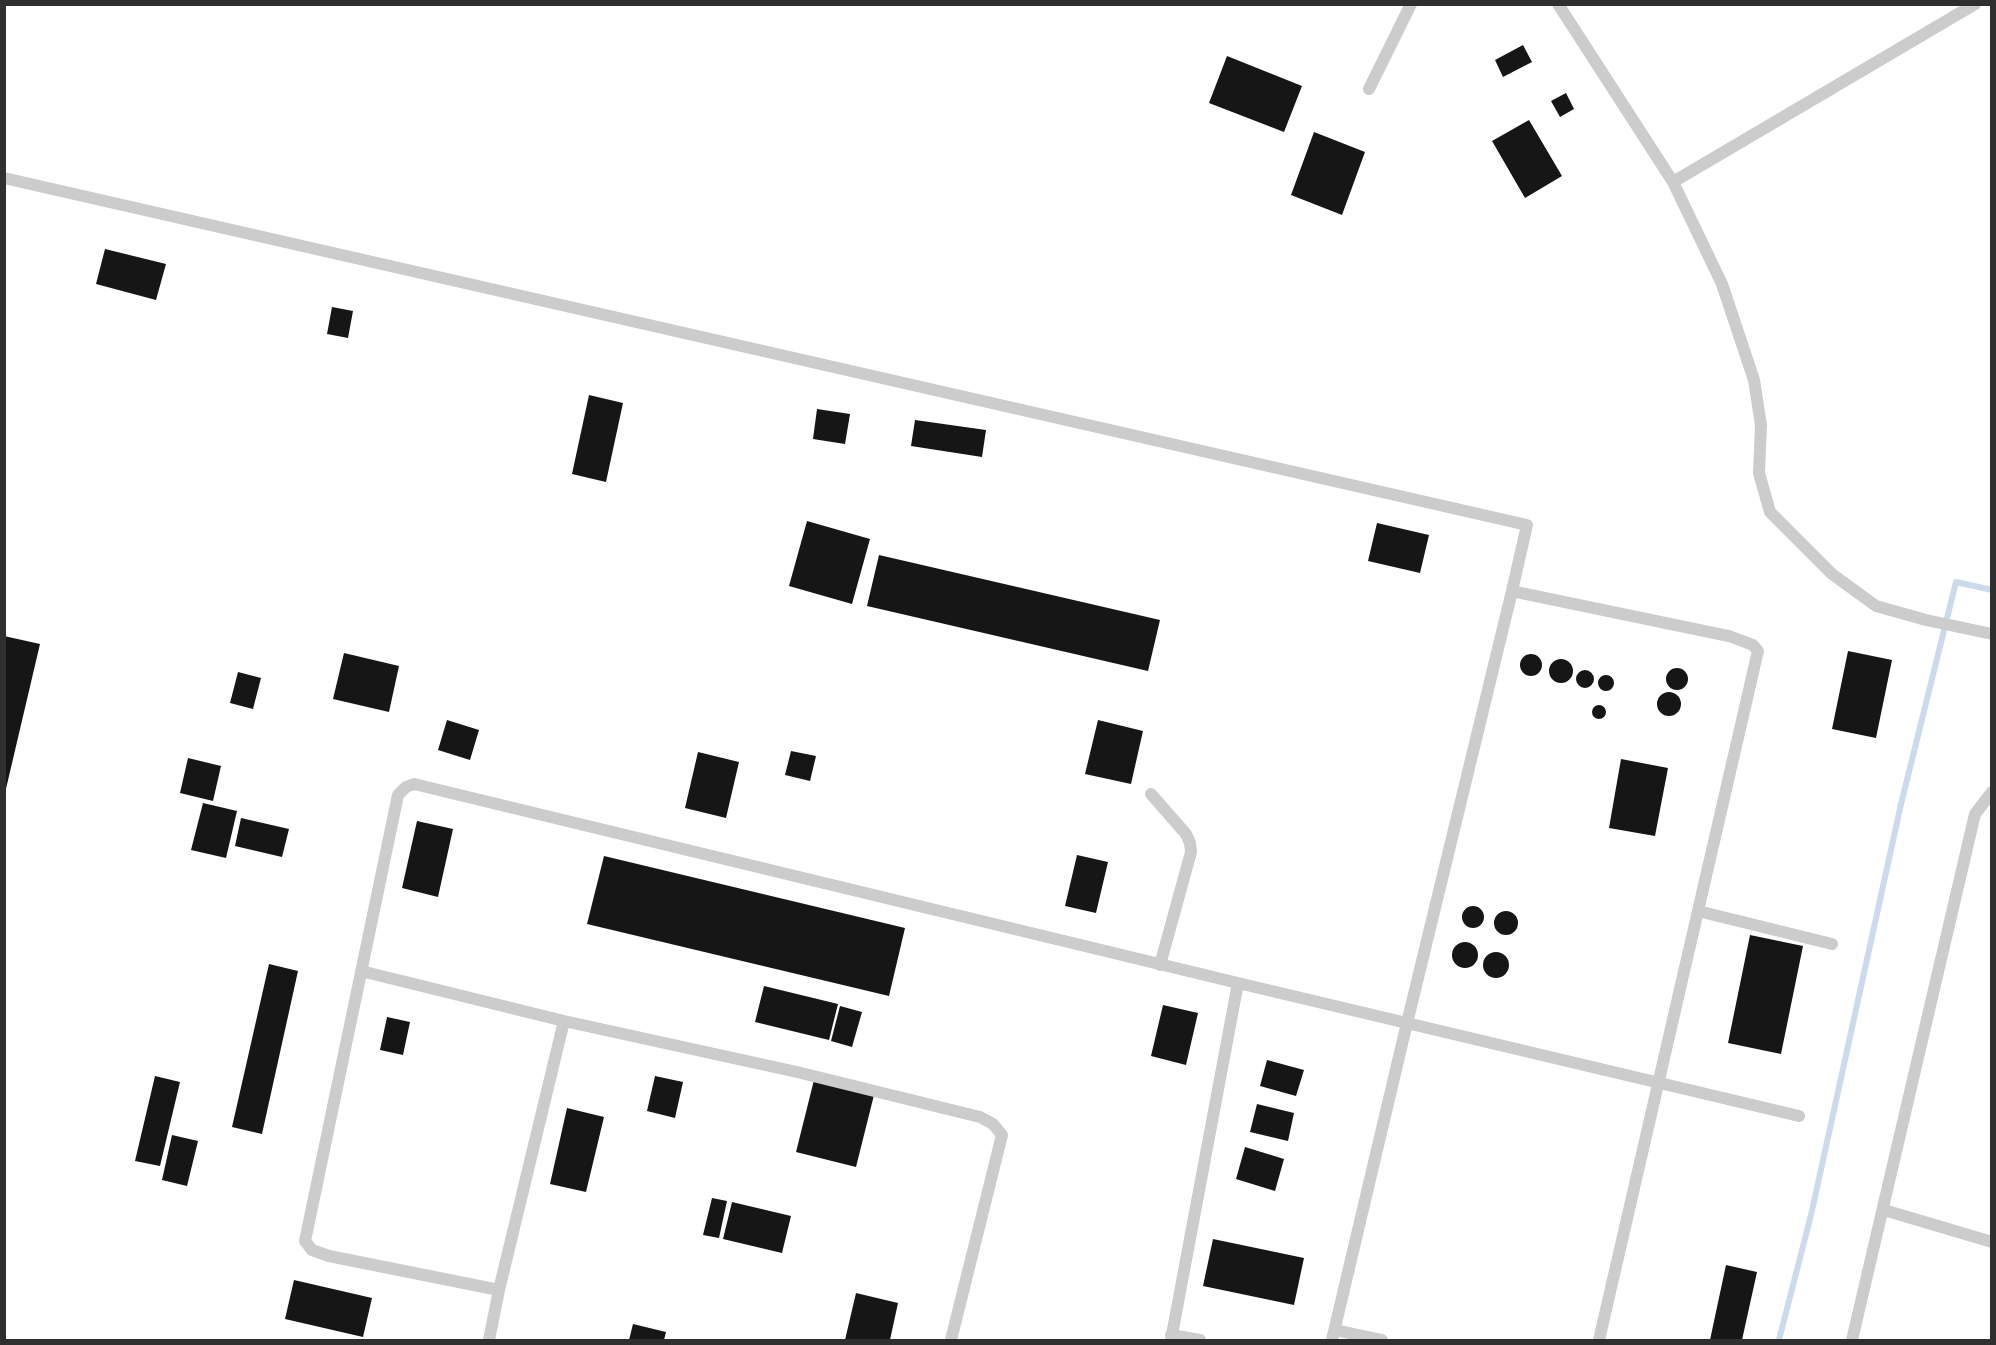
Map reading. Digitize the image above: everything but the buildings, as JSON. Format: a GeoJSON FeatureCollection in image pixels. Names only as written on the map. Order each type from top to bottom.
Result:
{"type":"FeatureCollection","features":[{"type":"Feature","properties":{"kind":"lane"},"geometry":{"type":"LineString","coordinates":[[1369,89],[1411,4]]}},
{"type":"Feature","properties":{"kind":"lane"},"geometry":{"type":"LineString","coordinates":[[1558,4],[1673,182],[1722,284],[1754,380],[1761,425],[1759,473],[1770,512],[1832,574],[1876,606],[1986,633]]}},
{"type":"Feature","properties":{"kind":"lane"},"geometry":{"type":"LineString","coordinates":[[1673,182],[1975,4]]}},
{"type":"Feature","properties":{"kind":"lane"},"geometry":{"type":"LineString","coordinates":[[4,178],[1527,525],[1334,1335],[1382,1341]]}},
{"type":"Feature","properties":{"kind":"lane"},"geometry":{"type":"LineString","coordinates":[[1512,591],[1729,636],[1753,645],[1758,651],[1599,1341]]}},
{"type":"Feature","properties":{"kind":"lane"},"geometry":{"type":"LineString","coordinates":[[499,1290],[329,1256],[312,1250],[305,1240],[398,795],[405,787],[414,784],[1799,1116]]}},
{"type":"Feature","properties":{"kind":"lane"},"geometry":{"type":"LineString","coordinates":[[1852,1341],[1975,814],[1992,792]]}},
{"type":"Feature","properties":{"kind":"lane"},"geometry":{"type":"LineString","coordinates":[[1151,794],[1186,834],[1191,852],[1160,964]]}},
{"type":"Feature","properties":{"kind":"lane"},"geometry":{"type":"LineString","coordinates":[[1698,911],[1832,944]]}},
{"type":"Feature","properties":{"kind":"lane"},"geometry":{"type":"LineString","coordinates":[[361,971],[564,1021],[797,1072],[980,1117],[993,1124],[1002,1135],[951,1341]]}},
{"type":"Feature","properties":{"kind":"lane"},"geometry":{"type":"LineString","coordinates":[[1200,1341],[1171,1338],[1238,983]]}},
{"type":"Feature","properties":{"kind":"lane"},"geometry":{"type":"LineString","coordinates":[[489,1341],[499,1290],[564,1021]]}},
{"type":"Feature","properties":{"kind":"lane"},"geometry":{"type":"LineString","coordinates":[[1884,1210],[1992,1242]]}},
{"type":"Feature","properties":{"kind":"waterway"},"geometry":{"type":"LineString","coordinates":[[1779,1340],[1811,1215],[1901,804],[1956,582],[1992,590]]}}]}
